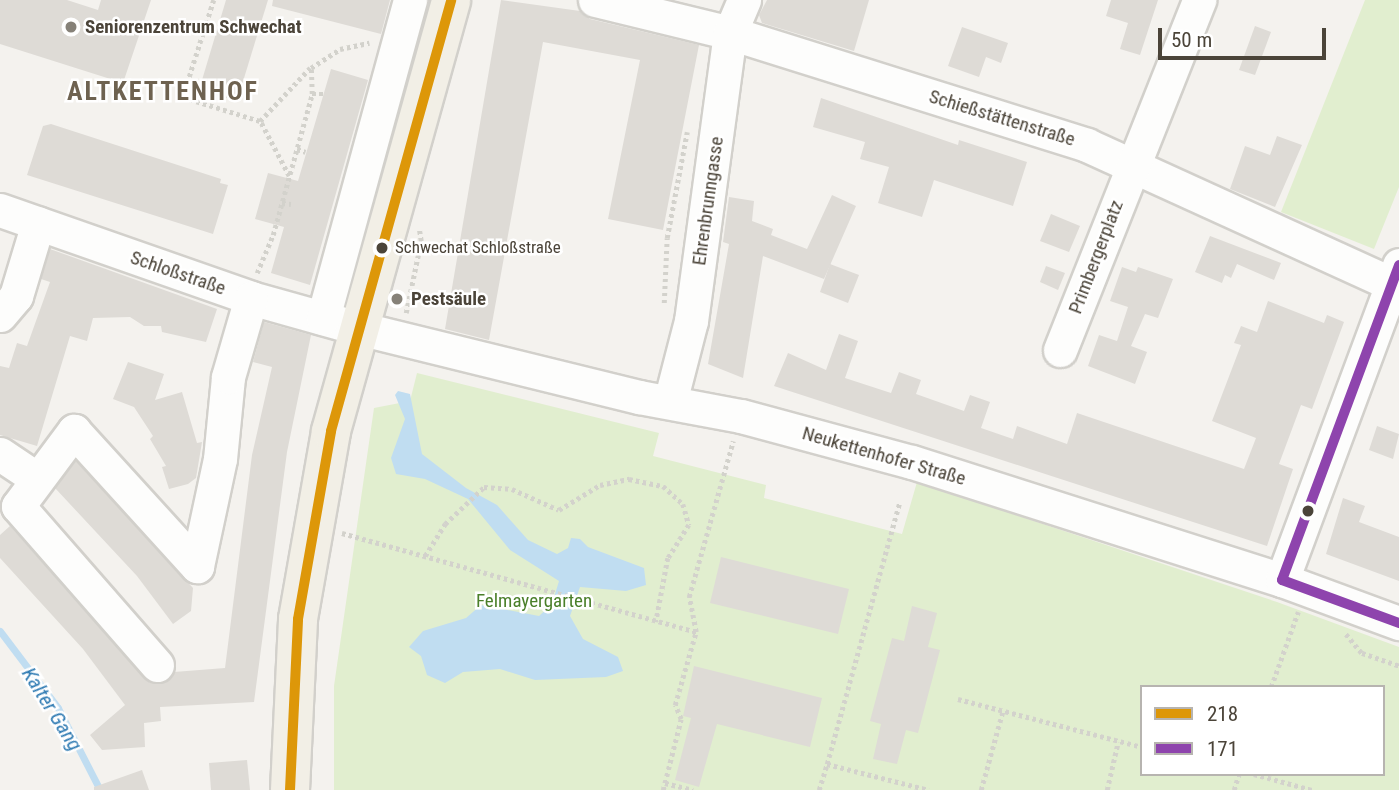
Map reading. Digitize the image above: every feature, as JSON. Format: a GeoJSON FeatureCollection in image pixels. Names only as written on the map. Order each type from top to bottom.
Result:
{"type":"FeatureCollection","features":[{"type":"Feature","properties":{"kind":"main road"},"geometry":{"type":"LineString","coordinates":[[290,790],[300,606],[331,431],[340,323],[451,0]]}},
{"type":"Feature","properties":{"kind":"street"},"geometry":{"type":"LineString","coordinates":[[340,323],[398,44],[410,0]]}},
{"type":"Feature","properties":{"kind":"street","name":"Schießstättenstraße"},"geometry":{"type":"LineString","coordinates":[[595,0],[730,33],[1087,145],[1396,274]]}},
{"type":"Feature","properties":{"kind":"street","name":"Ehrenbrunngasse"},"geometry":{"type":"LineString","coordinates":[[670,402],[691,321],[730,33],[744,0]]}},
{"type":"Feature","properties":{"kind":"street","name":"Primbergerplatz"},"geometry":{"type":"LineString","coordinates":[[1060,350],[1132,163],[1199,0]]}},
{"type":"Feature","properties":{"kind":"street","name":"Schloßstraße"},"geometry":{"type":"LineString","coordinates":[[0,210],[251,298],[340,323]]}},
{"type":"Feature","properties":{"kind":"street"},"geometry":{"type":"LineString","coordinates":[[0,315],[16,296],[38,223]]}},
{"type":"Feature","properties":{"kind":"street"},"geometry":{"type":"LineString","coordinates":[[1299,599],[1396,274]]}},
{"type":"Feature","properties":{"kind":"street"},"geometry":{"type":"LineString","coordinates":[[156,665],[18,506],[36,478],[74,431],[197,566],[220,459],[228,377],[251,298]]}},
{"type":"Feature","properties":{"kind":"street","name":"Neukettenhofer Straße"},"geometry":{"type":"LineString","coordinates":[[340,323],[670,402],[741,416],[912,462],[1299,599],[1399,623]]}},
{"type":"Feature","properties":{"kind":"street"},"geometry":{"type":"LineString","coordinates":[[0,454],[36,478]]}},
{"type":"Feature","properties":{"kind":"path"},"geometry":{"type":"LineString","coordinates":[[214,0],[183,97],[260,121],[289,177]]}},
{"type":"Feature","properties":{"kind":"path"},"geometry":{"type":"LineString","coordinates":[[260,121],[311,68],[341,49],[379,41],[398,44]]}},
{"type":"Feature","properties":{"kind":"path"},"geometry":{"type":"LineString","coordinates":[[251,298],[273,235],[312,94],[311,68]]}},
{"type":"Feature","properties":{"kind":"path"},"geometry":{"type":"LineString","coordinates":[[312,94],[323,94]]}},
{"type":"Feature","properties":{"kind":"path"},"geometry":{"type":"LineString","coordinates":[[664,307],[664,262],[687,128]]}},
{"type":"Feature","properties":{"kind":"path"},"geometry":{"type":"LineString","coordinates":[[297,149],[306,152]]}},
{"type":"Feature","properties":{"kind":"path"},"geometry":{"type":"LineString","coordinates":[[282,203],[291,204]]}},
{"type":"Feature","properties":{"kind":"path"},"geometry":{"type":"LineString","coordinates":[[400,337],[421,241],[418,221]]}},
{"type":"Feature","properties":{"kind":"path"},"geometry":{"type":"LineString","coordinates":[[273,235],[281,237]]}},
{"type":"Feature","properties":{"kind":"path"},"geometry":{"type":"LineString","coordinates":[[663,790],[681,719],[676,705],[696,632],[690,597],[741,416]]}},
{"type":"Feature","properties":{"kind":"path"},"geometry":{"type":"LineString","coordinates":[[425,556],[467,501],[477,492],[495,484],[559,510],[600,485],[629,479],[663,486],[683,504],[689,525],[668,558],[656,622]]}},
{"type":"Feature","properties":{"kind":"path"},"geometry":{"type":"LineString","coordinates":[[819,790],[899,504]]}},
{"type":"Feature","properties":{"kind":"path"},"geometry":{"type":"LineString","coordinates":[[340,544],[343,522]]}},
{"type":"Feature","properties":{"kind":"path"},"geometry":{"type":"LineString","coordinates":[[341,533],[696,632]]}},
{"type":"Feature","properties":{"kind":"path"},"geometry":{"type":"LineString","coordinates":[[1271,685],[1299,599]]}},
{"type":"Feature","properties":{"kind":"path"},"geometry":{"type":"LineString","coordinates":[[1343,631],[1362,653],[1399,666]]}},
{"type":"Feature","properties":{"kind":"path"},"geometry":{"type":"LineString","coordinates":[[958,699],[1140,747]]}},
{"type":"Feature","properties":{"kind":"path"},"geometry":{"type":"LineString","coordinates":[[981,790],[1003,710]]}},
{"type":"Feature","properties":{"kind":"path"},"geometry":{"type":"LineString","coordinates":[[1107,790],[1118,742]]}},
{"type":"Feature","properties":{"kind":"path"},"geometry":{"type":"LineString","coordinates":[[827,764],[929,790]]}},
{"type":"Feature","properties":{"kind":"path"},"geometry":{"type":"LineString","coordinates":[[1261,776],[1312,790]]}},
{"type":"Feature","properties":{"kind":"path"},"geometry":{"type":"LineString","coordinates":[[665,783],[693,790]]}},
{"type":"Feature","properties":{"kind":"green space"},"geometry":{"type":"Polygon","coordinates":[[[1365,0],[1399,0],[1399,187],[1374,249],[1281,212],[1365,0]]]}},
{"type":"Feature","properties":{"kind":"green space","name":"Felmayergarten"},"geometry":{"type":"Polygon","coordinates":[[[417,373],[659,433],[653,456],[766,485],[764,498],[902,534],[917,482],[1277,602],[1399,647],[1399,790],[334,790],[334,686],[374,408],[410,401],[417,373]]]}},
{"type":"Feature","properties":{"kind":"water"},"geometry":{"type":"Polygon","coordinates":[[[398,391],[410,394],[422,454],[466,488],[497,505],[528,540],[557,554],[568,548],[571,538],[580,539],[588,547],[644,568],[646,585],[626,591],[580,587],[570,616],[583,639],[618,657],[623,671],[606,677],[535,680],[500,669],[463,672],[445,683],[427,675],[421,656],[409,647],[423,631],[466,618],[481,605],[539,616],[552,604],[559,581],[510,550],[468,499],[425,479],[396,474],[391,458],[405,419],[395,395],[398,391]]]}},
{"type":"Feature","properties":{"kind":"building","name":"Seniorenzentrum Schwechat"},"geometry":{"type":"Polygon","coordinates":[[[0,0],[67,0],[98,10],[101,0],[151,0],[123,83],[0,44],[0,0]]]}},
{"type":"Feature","properties":{"kind":"building"},"geometry":{"type":"Polygon","coordinates":[[[226,0],[268,0],[237,101],[199,90],[226,0]]]}},
{"type":"Feature","properties":{"kind":"building"},"geometry":{"type":"Polygon","coordinates":[[[273,0],[390,0],[381,34],[272,6],[273,0]]]}},
{"type":"Feature","properties":{"kind":"building"},"geometry":{"type":"Polygon","coordinates":[[[501,0],[580,11],[590,19],[699,45],[663,230],[608,219],[640,60],[543,42],[489,340],[445,329],[501,0]]]}},
{"type":"Feature","properties":{"kind":"building"},"geometry":{"type":"Polygon","coordinates":[[[767,0],[869,0],[854,51],[762,23],[759,15],[767,0]]]}},
{"type":"Feature","properties":{"kind":"building"},"geometry":{"type":"Polygon","coordinates":[[[1111,0],[1158,0],[1140,55],[1120,49],[1128,23],[1106,16],[1111,0]]]}},
{"type":"Feature","properties":{"kind":"building"},"geometry":{"type":"Polygon","coordinates":[[[1255,26],[1271,32],[1255,75],[1239,70],[1255,26]]]}},
{"type":"Feature","properties":{"kind":"building"},"geometry":{"type":"Polygon","coordinates":[[[962,27],[1008,43],[1001,63],[986,57],[979,77],[948,66],[962,27]]]}},
{"type":"Feature","properties":{"kind":"building"},"geometry":{"type":"Polygon","coordinates":[[[331,69],[368,80],[310,285],[271,273],[284,227],[255,219],[268,173],[298,181],[331,69]]]}},
{"type":"Feature","properties":{"kind":"building"},"geometry":{"type":"Polygon","coordinates":[[[821,98],[958,145],[959,140],[1027,162],[1013,206],[934,180],[922,217],[878,203],[889,167],[860,159],[865,142],[813,127],[821,98]]]}},
{"type":"Feature","properties":{"kind":"building"},"geometry":{"type":"Polygon","coordinates":[[[51,124],[221,179],[220,183],[228,185],[213,234],[27,175],[43,126],[51,124]]]}},
{"type":"Feature","properties":{"kind":"building"},"geometry":{"type":"Polygon","coordinates":[[[1277,136],[1302,145],[1275,207],[1230,189],[1245,146],[1270,155],[1277,136]]]}},
{"type":"Feature","properties":{"kind":"building"},"geometry":{"type":"Polygon","coordinates":[[[832,195],[856,206],[824,279],[763,256],[743,378],[708,364],[729,244],[723,242],[729,197],[754,201],[752,221],[773,229],[771,235],[807,249],[832,195]]]}},
{"type":"Feature","properties":{"kind":"building"},"geometry":{"type":"Polygon","coordinates":[[[1051,214],[1080,226],[1069,252],[1040,241],[1051,214]]]}},
{"type":"Feature","properties":{"kind":"building"},"geometry":{"type":"Polygon","coordinates":[[[1210,236],[1281,263],[1274,280],[1237,264],[1231,278],[1225,275],[1222,283],[1195,272],[1210,236]]]}},
{"type":"Feature","properties":{"kind":"building"},"geometry":{"type":"Polygon","coordinates":[[[50,249],[217,309],[206,342],[162,332],[161,326],[144,326],[130,317],[93,318],[87,341],[70,336],[37,446],[0,435],[0,366],[9,368],[17,343],[27,346],[50,282],[41,279],[50,249]]]}},
{"type":"Feature","properties":{"kind":"building"},"geometry":{"type":"Polygon","coordinates":[[[830,264],[859,275],[848,303],[820,292],[830,264]]]}},
{"type":"Feature","properties":{"kind":"building"},"geometry":{"type":"Polygon","coordinates":[[[1046,266],[1065,273],[1058,290],[1040,282],[1046,266]]]}},
{"type":"Feature","properties":{"kind":"building"},"geometry":{"type":"Polygon","coordinates":[[[1122,267],[1136,272],[1138,267],[1173,279],[1158,318],[1145,314],[1131,346],[1147,352],[1135,384],[1088,366],[1099,335],[1117,341],[1128,307],[1110,301],[1122,267]]]}},
{"type":"Feature","properties":{"kind":"building"},"geometry":{"type":"Polygon","coordinates":[[[1268,301],[1324,323],[1327,315],[1344,322],[1312,409],[1301,405],[1279,464],[1293,469],[1267,546],[774,386],[788,353],[826,370],[839,334],[858,341],[845,378],[891,393],[899,372],[921,380],[916,394],[964,411],[970,395],[990,402],[981,428],[1013,439],[1017,426],[1067,444],[1077,413],[1244,469],[1256,438],[1212,421],[1241,345],[1234,343],[1241,326],[1257,332],[1268,301]]]}},
{"type":"Feature","properties":{"kind":"building"},"geometry":{"type":"Polygon","coordinates":[[[264,322],[311,335],[287,452],[254,702],[160,707],[161,721],[144,723],[145,747],[102,750],[90,735],[125,705],[83,649],[0,558],[0,535],[10,526],[150,683],[161,684],[174,672],[225,668],[252,455],[272,367],[253,362],[264,322]]]}},
{"type":"Feature","properties":{"kind":"building"},"geometry":{"type":"Polygon","coordinates":[[[128,362],[164,374],[155,400],[182,392],[197,443],[202,442],[196,478],[188,484],[169,489],[162,467],[166,466],[150,439],[153,436],[134,407],[113,399],[128,362]]]}},
{"type":"Feature","properties":{"kind":"building"},"geometry":{"type":"Polygon","coordinates":[[[1377,426],[1399,434],[1393,459],[1369,450],[1377,426]]]}},
{"type":"Feature","properties":{"kind":"building"},"geometry":{"type":"Polygon","coordinates":[[[76,461],[193,588],[191,611],[173,624],[137,576],[55,488],[76,461]]]}},
{"type":"Feature","properties":{"kind":"building"},"geometry":{"type":"Polygon","coordinates":[[[1343,498],[1365,506],[1359,522],[1399,537],[1399,581],[1326,554],[1343,498]]]}},
{"type":"Feature","properties":{"kind":"building"},"geometry":{"type":"Polygon","coordinates":[[[721,557],[849,589],[838,634],[710,603],[721,557]]]}},
{"type":"Feature","properties":{"kind":"building"},"geometry":{"type":"Polygon","coordinates":[[[912,606],[937,613],[928,647],[940,650],[918,733],[906,730],[897,764],[873,759],[881,724],[870,721],[892,638],[904,641],[912,606]]]}},
{"type":"Feature","properties":{"kind":"building"},"geometry":{"type":"Polygon","coordinates":[[[694,666],[822,698],[810,747],[717,724],[699,787],[675,780],[691,718],[683,716],[694,666]]]}},
{"type":"Feature","properties":{"kind":"building"},"geometry":{"type":"Polygon","coordinates":[[[247,760],[250,790],[211,790],[209,763],[247,760]]]}},
{"type":"Feature","properties":{"kind":"building"},"geometry":{"type":"Polygon","coordinates":[[[142,770],[149,790],[94,790],[94,787],[142,770]]]}},
{"type":"Feature","properties":{"kind":"waterway","name":"Kalter Gang"},"geometry":{"type":"LineString","coordinates":[[0,631],[58,708],[100,790]]}},
{"type":"Feature","properties":{"kind":"transit line","name":"218"},"geometry":{"type":"LineString","coordinates":[[290,790],[298,619],[331,431],[451,0]]}},
{"type":"Feature","properties":{"kind":"transit line","name":"171"},"geometry":{"type":"LineString","coordinates":[[1282,580],[1399,265]]}},
{"type":"Feature","properties":{"kind":"transit line","name":"171"},"geometry":{"type":"LineString","coordinates":[[1282,580],[1399,623]]}},
{"type":"Feature","properties":{"kind":"place","name":"Seniorenzentrum Schwechat"},"geometry":{"type":"Point","coordinates":[71,27]}},
{"type":"Feature","properties":{"kind":"place","name":"Schwechat Schloßstraße"},"geometry":{"type":"Point","coordinates":[382,248]}},
{"type":"Feature","properties":{"kind":"place","name":"Pestsäule"},"geometry":{"type":"Point","coordinates":[397,299]}},
{"type":"Feature","properties":{"kind":"district","name":"ALTKETTENHOF"},"geometry":{"type":"Point","coordinates":[163,92]}}]}
